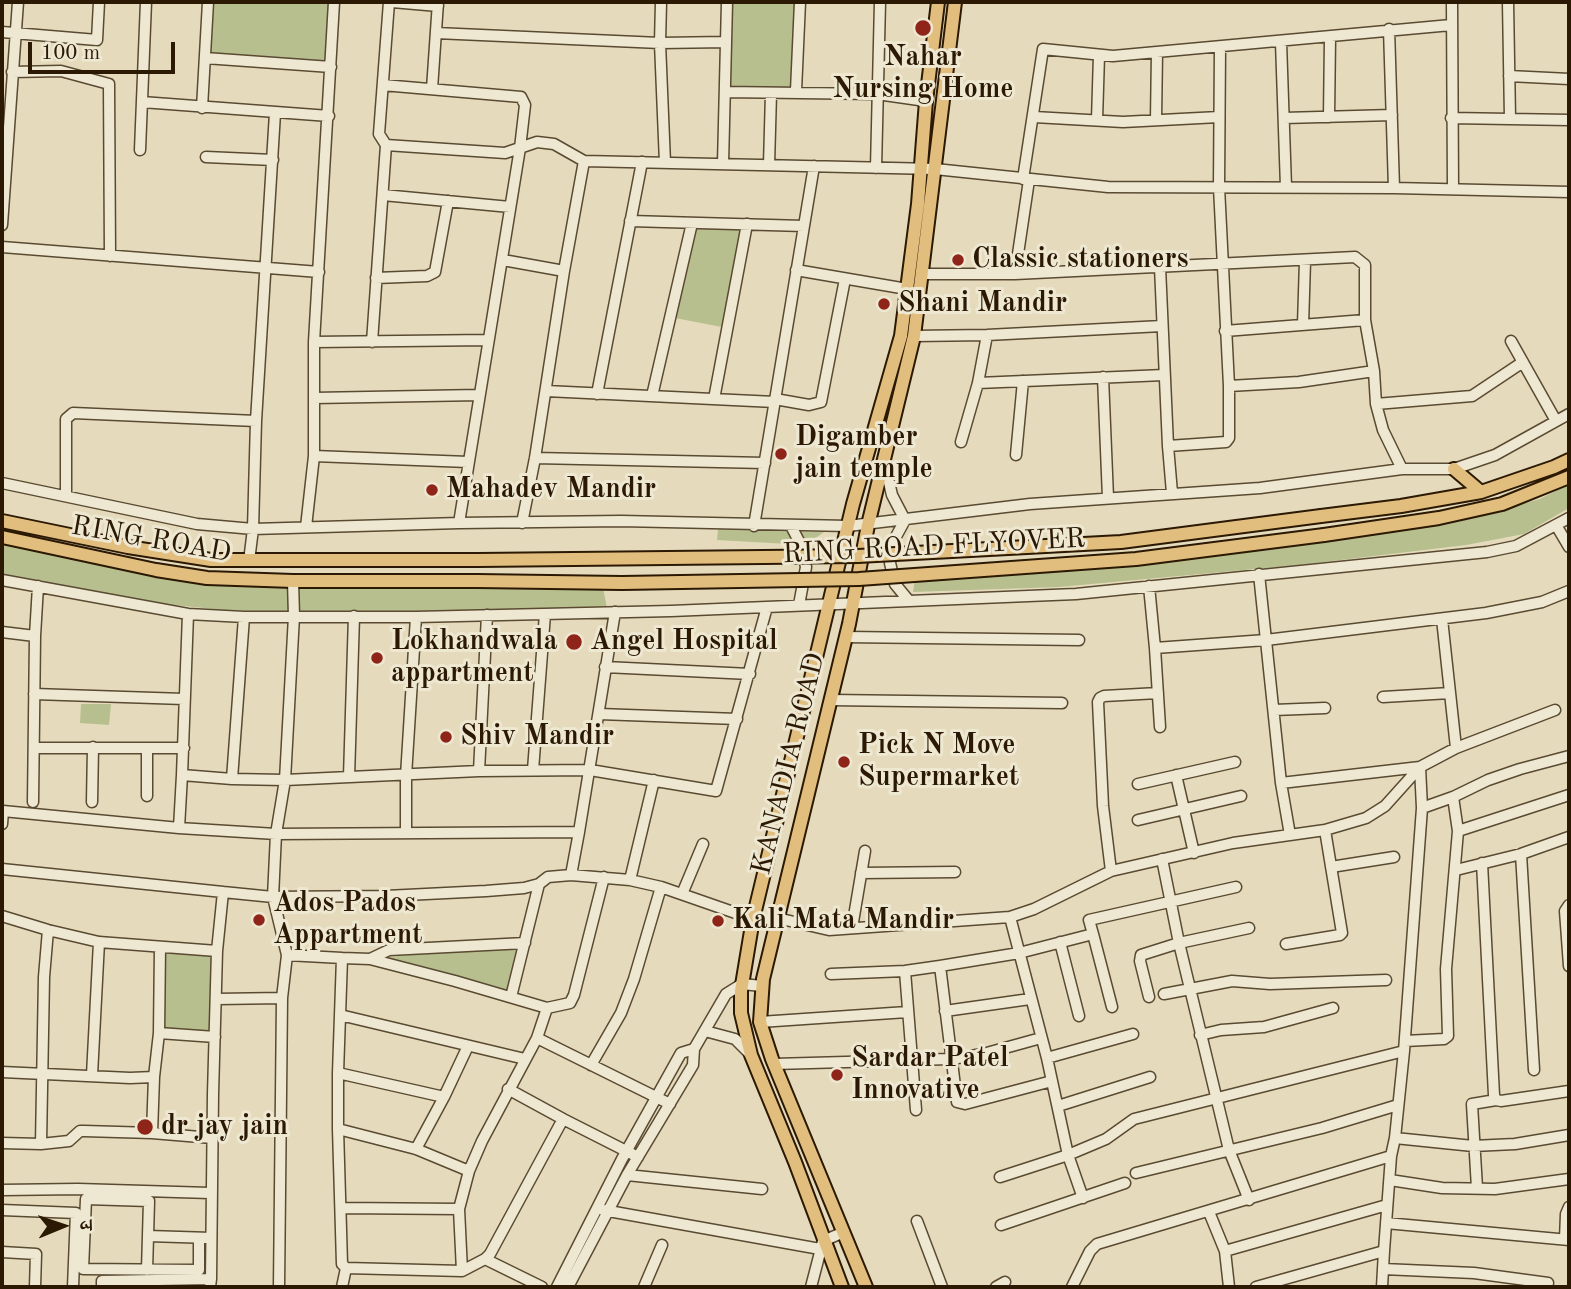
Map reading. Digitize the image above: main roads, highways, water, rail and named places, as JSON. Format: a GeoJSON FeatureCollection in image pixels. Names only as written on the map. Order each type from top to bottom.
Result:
{"type":"FeatureCollection","features":[{"type":"Feature","properties":{"kind":"main road"},"geometry":{"type":"LineString","coordinates":[[842,1287],[821,1245],[795,1162],[751,1055],[741,1013],[742,984],[753,919],[848,527],[901,336],[938,2]]}},
{"type":"Feature","properties":{"kind":"main road","name":"KANADIA ROAD"},"geometry":{"type":"LineString","coordinates":[[866,1287],[774,1064],[760,1022],[762,986],[846,637],[868,525],[914,336],[955,2]]}},
{"type":"Feature","properties":{"kind":"main road"},"geometry":{"type":"LineString","coordinates":[[1454,468],[1481,492],[1569,460]]}},
{"type":"Feature","properties":{"kind":"main road","name":"RING ROAD FLYOVER"},"geometry":{"type":"LineString","coordinates":[[293,581],[622,583],[859,579],[1136,559],[1324,535],[1452,515],[1502,503],[1569,477]]}},
{"type":"Feature","properties":{"kind":"main road","name":"RING ROAD FLYOVER"},"geometry":{"type":"LineString","coordinates":[[249,561],[871,555],[1121,541],[1401,506],[1481,492]]}},
{"type":"Feature","properties":{"kind":"main road","name":"RING ROAD"},"geometry":{"type":"LineString","coordinates":[[2,521],[188,558],[249,561]]}},
{"type":"Feature","properties":{"kind":"main road","name":"RING ROAD"},"geometry":{"type":"LineString","coordinates":[[2,537],[194,576],[293,581]]}},
{"type":"Feature","properties":{"kind":"place","name":"Nahar Nursing Home"},"geometry":{"type":"Point","coordinates":[923,28]}},
{"type":"Feature","properties":{"kind":"place","name":"Classic stationers"},"geometry":{"type":"Point","coordinates":[958,260]}},
{"type":"Feature","properties":{"kind":"place","name":"Shani Mandir"},"geometry":{"type":"Point","coordinates":[884,304]}},
{"type":"Feature","properties":{"kind":"place","name":"Digamber jain temple"},"geometry":{"type":"Point","coordinates":[781,454]}},
{"type":"Feature","properties":{"kind":"place","name":"Mahadev Mandir"},"geometry":{"type":"Point","coordinates":[432,490]}},
{"type":"Feature","properties":{"kind":"place","name":"Angel Hospital"},"geometry":{"type":"Point","coordinates":[574,642]}},
{"type":"Feature","properties":{"kind":"place","name":"Lokhandwala appartment"},"geometry":{"type":"Point","coordinates":[377,658]}},
{"type":"Feature","properties":{"kind":"place","name":"Shiv Mandir"},"geometry":{"type":"Point","coordinates":[446,737]}},
{"type":"Feature","properties":{"kind":"place","name":"Pick N Move Supermarket"},"geometry":{"type":"Point","coordinates":[844,762]}},
{"type":"Feature","properties":{"kind":"place","name":"Ados Pados Appartment"},"geometry":{"type":"Point","coordinates":[259,920]}},
{"type":"Feature","properties":{"kind":"place","name":"Kali Mata Mandir"},"geometry":{"type":"Point","coordinates":[718,921]}},
{"type":"Feature","properties":{"kind":"place","name":"Sardar Patel Innovative"},"geometry":{"type":"Point","coordinates":[837,1075]}},
{"type":"Feature","properties":{"kind":"place","name":"dr jay jain"},"geometry":{"type":"Point","coordinates":[145,1127]}}]}
